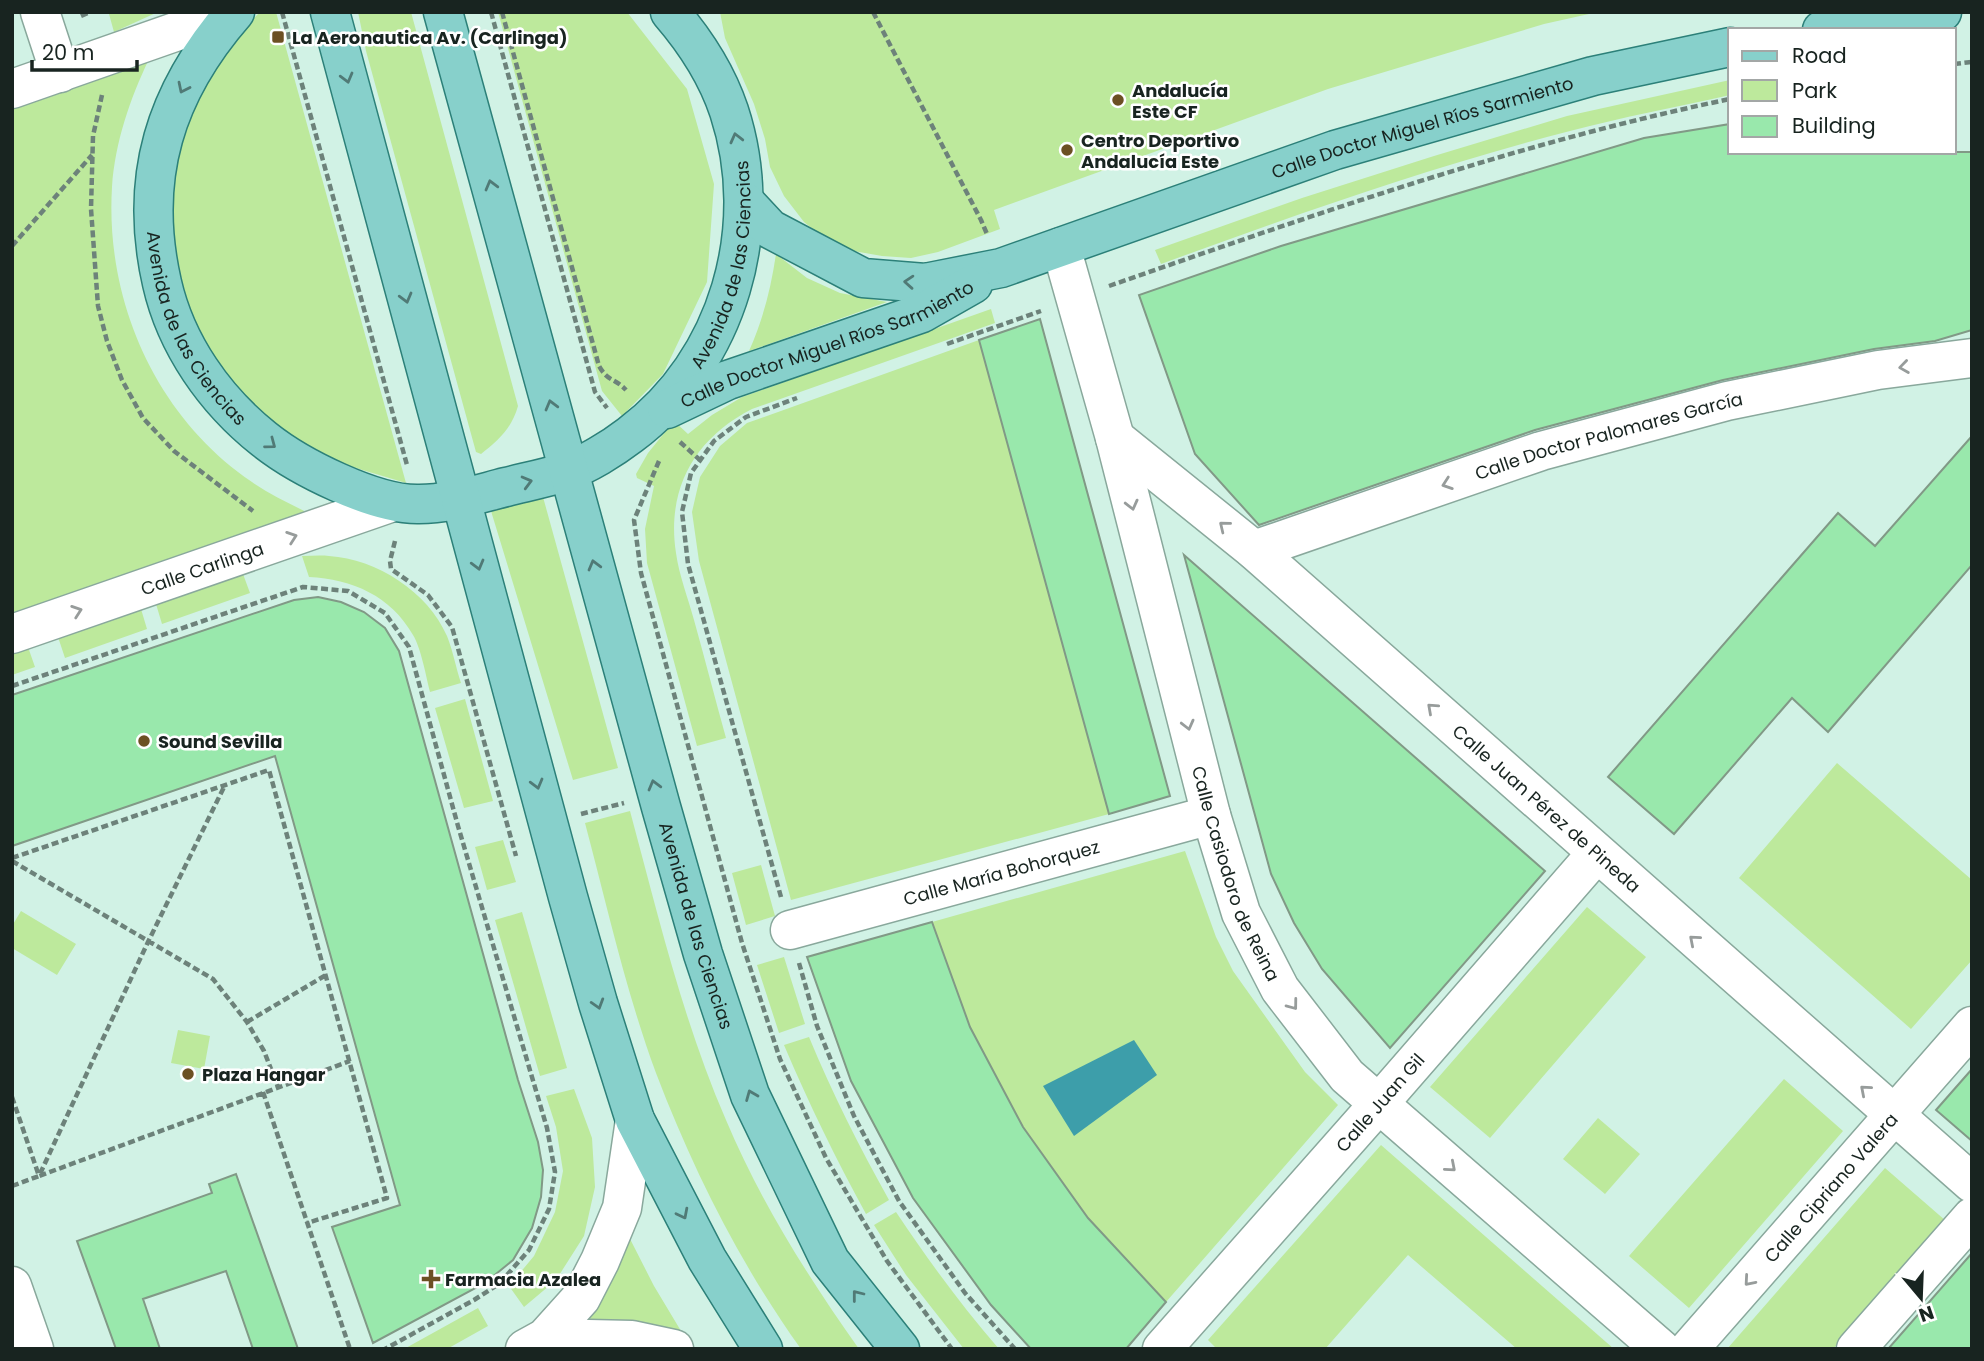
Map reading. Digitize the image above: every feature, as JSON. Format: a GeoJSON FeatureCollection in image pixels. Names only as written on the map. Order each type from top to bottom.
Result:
{"type":"FeatureCollection","features":[{"type":"Feature","properties":{"kind":"main road","name":"Avenida de las Ciencias"},"geometry":{"type":"LineString","coordinates":[[234,12],[212,39],[174,106],[162,143],[155,181],[153,219],[156,258],[178,332],[196,365],[219,397],[246,425],[276,449],[309,468],[399,503],[421,504],[461,499],[569,471],[642,425],[676,391],[697,364],[714,334],[727,303],[743,236],[744,202],[740,155],[728,110],[709,67],[679,17]]}},
{"type":"Feature","properties":{"kind":"main road"},"geometry":{"type":"LineString","coordinates":[[330,12],[583,950],[635,1120],[707,1259],[763,1349]]}},
{"type":"Feature","properties":{"kind":"main road","name":"Avenida de las Ciencias"},"geometry":{"type":"LineString","coordinates":[[443,12],[660,807],[699,942],[750,1095],[830,1261],[900,1349]]}},
{"type":"Feature","properties":{"kind":"main road"},"geometry":{"type":"LineString","coordinates":[[1835,28],[1942,12]]}},
{"type":"Feature","properties":{"kind":"main road","name":"Calle Doctor Miguel Ríos Sarmiento"},"geometry":{"type":"LineString","coordinates":[[744,202],[771,229],[863,278],[925,283],[994,251],[1061,247],[1348,147],[1593,76],[1728,47]]}},
{"type":"Feature","properties":{"kind":"main road","name":"Calle Doctor Miguel Ríos Sarmiento"},"geometry":{"type":"LineString","coordinates":[[642,425],[728,380],[922,313],[994,251]]}},
{"type":"Feature","properties":{"kind":"street"},"geometry":{"type":"LineString","coordinates":[[40,12],[60,72]]}},
{"type":"Feature","properties":{"kind":"street"},"geometry":{"type":"LineString","coordinates":[[12,89],[234,12]]}},
{"type":"Feature","properties":{"kind":"street","name":"Calle Casiodoro de Reina"},"geometry":{"type":"LineString","coordinates":[[1061,247],[1115,439],[1211,815],[1241,913],[1280,989],[1347,1076],[1661,1349]]}},
{"type":"Feature","properties":{"kind":"street","name":"Calle Doctor Palomares García"},"geometry":{"type":"LineString","coordinates":[[1254,550],[1541,451],[1713,404],[1878,370],[1972,358]]}},
{"type":"Feature","properties":{"kind":"street","name":"Calle Juan Pérez de Pineda"},"geometry":{"type":"LineString","coordinates":[[1115,439],[1254,550],[1972,1183]]}},
{"type":"Feature","properties":{"kind":"street","name":"Calle Carlinga"},"geometry":{"type":"LineString","coordinates":[[12,634],[399,503]]}},
{"type":"Feature","properties":{"kind":"street","name":"Calle María Bohorquez"},"geometry":{"type":"LineString","coordinates":[[790,930],[1211,815]]}},
{"type":"Feature","properties":{"kind":"street","name":"Calle Juan Gil"},"geometry":{"type":"LineString","coordinates":[[1162,1349],[1596,853]]}},
{"type":"Feature","properties":{"kind":"street","name":"Calle Cipriano Valera"},"geometry":{"type":"LineString","coordinates":[[1689,1349],[1972,1026]]}},
{"type":"Feature","properties":{"kind":"street"},"geometry":{"type":"LineString","coordinates":[[535,1343],[581,1298],[600,1261],[622,1208],[635,1120]]}},
{"type":"Feature","properties":{"kind":"street"},"geometry":{"type":"LineString","coordinates":[[1856,1349],[1972,1217]]}},
{"type":"Feature","properties":{"kind":"street"},"geometry":{"type":"LineString","coordinates":[[12,1286],[34,1349]]}},
{"type":"Feature","properties":{"kind":"street"},"geometry":{"type":"LineString","coordinates":[[535,1343],[632,1340],[674,1349]]}},
{"type":"Feature","properties":{"kind":"path"},"geometry":{"type":"LineString","coordinates":[[81,16],[90,12]]}},
{"type":"Feature","properties":{"kind":"path"},"geometry":{"type":"LineString","coordinates":[[282,12],[411,480],[399,503],[391,569],[428,594],[452,626],[517,860]]}},
{"type":"Feature","properties":{"kind":"path"},"geometry":{"type":"LineString","coordinates":[[491,12],[595,392],[601,401],[700,460]]}},
{"type":"Feature","properties":{"kind":"path"},"geometry":{"type":"LineString","coordinates":[[502,12],[599,366],[606,377],[621,384],[642,425]]}},
{"type":"Feature","properties":{"kind":"path"},"geometry":{"type":"LineString","coordinates":[[873,12],[981,220],[994,251]]}},
{"type":"Feature","properties":{"kind":"path"},"geometry":{"type":"LineString","coordinates":[[942,346],[1335,208],[1515,152],[1607,127],[1728,99]]}},
{"type":"Feature","properties":{"kind":"path"},"geometry":{"type":"LineString","coordinates":[[12,246],[93,154]]}},
{"type":"Feature","properties":{"kind":"path"},"geometry":{"type":"LineString","coordinates":[[798,398],[746,417],[714,441],[691,473],[682,512],[688,564],[817,1027],[855,1116],[899,1201],[965,1293],[1015,1349]]}},
{"type":"Feature","properties":{"kind":"path"},"geometry":{"type":"LineString","coordinates":[[12,686],[303,587],[348,591],[385,613],[409,647],[458,826],[547,1128],[555,1172],[549,1209],[544,1219],[528,1250],[499,1284],[385,1349]]}},
{"type":"Feature","properties":{"kind":"path"},"geometry":{"type":"LineString","coordinates":[[12,860],[269,770],[387,1198],[307,1223]]}},
{"type":"Feature","properties":{"kind":"path"},"geometry":{"type":"LineString","coordinates":[[38,1176],[224,786]]}},
{"type":"Feature","properties":{"kind":"path"},"geometry":{"type":"LineString","coordinates":[[582,814],[627,802]]}},
{"type":"Feature","properties":{"kind":"path"},"geometry":{"type":"LineString","coordinates":[[12,860],[213,979],[247,1022],[264,1051],[278,1087]]}},
{"type":"Feature","properties":{"kind":"path"},"geometry":{"type":"LineString","coordinates":[[247,1022],[326,975]]}},
{"type":"Feature","properties":{"kind":"path"},"geometry":{"type":"LineString","coordinates":[[12,1186],[350,1061]]}},
{"type":"Feature","properties":{"kind":"path"},"geometry":{"type":"LineString","coordinates":[[263,1092],[350,1349]]}},
{"type":"Feature","properties":{"kind":"path"},"geometry":{"type":"LineString","coordinates":[[12,1097],[38,1176]]}},
{"type":"Feature","properties":{"kind":"green space"},"geometry":{"type":"Polygon","coordinates":[[[158,12],[114,32],[109,14],[158,12]]]}},
{"type":"Feature","properties":{"kind":"green space"},"geometry":{"type":"Polygon","coordinates":[[[260,12],[276,12],[406,483],[329,460],[263,418],[208,353],[176,276],[170,191],[188,114],[228,44],[260,12]]]}},
{"type":"Feature","properties":{"kind":"green space"},"geometry":{"type":"Polygon","coordinates":[[[358,12],[411,12],[518,406],[504,433],[481,454],[476,452],[366,51],[358,12]]]}},
{"type":"Feature","properties":{"kind":"green space"},"geometry":{"type":"Polygon","coordinates":[[[498,12],[627,12],[687,89],[714,184],[707,282],[663,374],[622,416],[602,391],[498,12]]]}},
{"type":"Feature","properties":{"kind":"green space"},"geometry":{"type":"Polygon","coordinates":[[[720,12],[1598,12],[1544,24],[1328,89],[994,210],[1000,229],[938,252],[911,258],[848,250],[825,239],[804,222],[784,196],[770,167],[754,104],[725,38],[720,12]]]}},
{"type":"Feature","properties":{"kind":"green space"},"geometry":{"type":"Polygon","coordinates":[[[149,59],[124,121],[112,187],[112,230],[117,272],[128,313],[143,353],[164,390],[189,425],[218,455],[252,482],[308,513],[12,614],[12,106],[149,59]]]}},
{"type":"Feature","properties":{"kind":"green space"},"geometry":{"type":"Polygon","coordinates":[[[1728,80],[1728,95],[1590,126],[1466,160],[1161,264],[1155,250],[1302,198],[1567,116],[1728,80]]]}},
{"type":"Feature","properties":{"kind":"green space"},"geometry":{"type":"Polygon","coordinates":[[[776,254],[807,278],[840,293],[887,302],[749,351],[766,304],[776,254]]]}},
{"type":"Feature","properties":{"kind":"green space"},"geometry":{"type":"Polygon","coordinates":[[[991,309],[995,323],[752,409],[732,421],[700,450],[681,487],[676,508],[676,553],[726,738],[697,746],[647,563],[645,529],[654,486],[637,478],[636,474],[648,453],[674,421],[688,434],[712,415],[742,397],[991,309]]]}},
{"type":"Feature","properties":{"kind":"green space"},"geometry":{"type":"Polygon","coordinates":[[[979,340],[1109,814],[791,900],[699,561],[692,512],[700,477],[720,446],[747,423],[979,340]]]}},
{"type":"Feature","properties":{"kind":"green space"},"geometry":{"type":"Polygon","coordinates":[[[543,497],[618,768],[573,780],[491,511],[493,507],[543,497]]]}},
{"type":"Feature","properties":{"kind":"green space"},"geometry":{"type":"Polygon","coordinates":[[[302,556],[347,558],[382,571],[414,592],[427,605],[447,636],[461,683],[430,692],[416,641],[394,610],[369,592],[355,586],[309,577],[302,556]]]}},
{"type":"Feature","properties":{"kind":"green space"},"geometry":{"type":"Polygon","coordinates":[[[243,574],[250,593],[162,624],[156,604],[243,574]]]}},
{"type":"Feature","properties":{"kind":"green space"},"geometry":{"type":"Polygon","coordinates":[[[141,609],[147,629],[65,658],[58,637],[141,609]]]}},
{"type":"Feature","properties":{"kind":"green space"},"geometry":{"type":"Polygon","coordinates":[[[28,647],[35,667],[12,675],[12,653],[28,647]]]}},
{"type":"Feature","properties":{"kind":"green space"},"geometry":{"type":"Polygon","coordinates":[[[465,699],[493,801],[464,808],[435,708],[465,699]]]}},
{"type":"Feature","properties":{"kind":"green space"},"geometry":{"type":"Polygon","coordinates":[[[1837,763],[1972,880],[1972,960],[1911,1029],[1739,878],[1837,763]]]}},
{"type":"Feature","properties":{"kind":"green space"},"geometry":{"type":"Polygon","coordinates":[[[630,811],[684,1006],[726,1120],[754,1180],[786,1238],[859,1349],[801,1349],[738,1250],[702,1181],[670,1109],[635,1011],[585,823],[630,811]]]}},
{"type":"Feature","properties":{"kind":"green space"},"geometry":{"type":"Polygon","coordinates":[[[503,840],[516,882],[487,890],[475,847],[503,840]]]}},
{"type":"Feature","properties":{"kind":"green space"},"geometry":{"type":"Polygon","coordinates":[[[1185,851],[1216,937],[1233,971],[1305,1072],[1338,1105],[1166,1302],[1088,1218],[1023,1127],[970,1027],[932,922],[1185,851]]]}},
{"type":"Feature","properties":{"kind":"green space"},"geometry":{"type":"Polygon","coordinates":[[[761,865],[775,916],[746,925],[732,873],[761,865]]]}},
{"type":"Feature","properties":{"kind":"green space"},"geometry":{"type":"Polygon","coordinates":[[[1587,907],[1646,957],[1490,1138],[1430,1087],[1587,907]]]}},
{"type":"Feature","properties":{"kind":"green space"},"geometry":{"type":"Polygon","coordinates":[[[21,911],[76,944],[57,975],[12,948],[12,926],[21,911]]]}},
{"type":"Feature","properties":{"kind":"green space"},"geometry":{"type":"Polygon","coordinates":[[[522,912],[567,1068],[540,1076],[495,920],[522,912]]]}},
{"type":"Feature","properties":{"kind":"green space"},"geometry":{"type":"Polygon","coordinates":[[[784,957],[805,1024],[779,1033],[757,965],[784,957]]]}},
{"type":"Feature","properties":{"kind":"green space"},"geometry":{"type":"Polygon","coordinates":[[[178,1030],[210,1036],[204,1069],[171,1063],[178,1030]]]}},
{"type":"Feature","properties":{"kind":"green space"},"geometry":{"type":"Polygon","coordinates":[[[809,1037],[847,1120],[889,1200],[866,1214],[823,1131],[784,1045],[809,1037]]]}},
{"type":"Feature","properties":{"kind":"green space"},"geometry":{"type":"Polygon","coordinates":[[[1784,1079],[1843,1131],[1689,1308],[1629,1256],[1784,1079]]]}},
{"type":"Feature","properties":{"kind":"green space"},"geometry":{"type":"Polygon","coordinates":[[[574,1089],[592,1138],[595,1187],[584,1236],[556,1280],[524,1307],[509,1286],[534,1256],[555,1212],[563,1171],[556,1127],[546,1096],[574,1089]]]}},
{"type":"Feature","properties":{"kind":"green space"},"geometry":{"type":"Polygon","coordinates":[[[1598,1118],[1640,1154],[1605,1194],[1563,1159],[1598,1118]]]}},
{"type":"Feature","properties":{"kind":"green space"},"geometry":{"type":"Polygon","coordinates":[[[1381,1145],[1614,1349],[1517,1349],[1408,1255],[1325,1349],[1217,1349],[1208,1340],[1381,1145]]]}},
{"type":"Feature","properties":{"kind":"green space"},"geometry":{"type":"Polygon","coordinates":[[[1885,1168],[1946,1221],[1833,1349],[1727,1349],[1885,1168]]]}},
{"type":"Feature","properties":{"kind":"green space"},"geometry":{"type":"Polygon","coordinates":[[[896,1212],[945,1282],[999,1349],[964,1349],[906,1275],[874,1225],[896,1212]]]}},
{"type":"Feature","properties":{"kind":"green space"},"geometry":{"type":"Polygon","coordinates":[[[627,1233],[654,1286],[684,1336],[563,1330],[627,1233]]]}},
{"type":"Feature","properties":{"kind":"green space"},"geometry":{"type":"Polygon","coordinates":[[[478,1308],[488,1326],[447,1349],[404,1349],[478,1308]]]}},
{"type":"Feature","properties":{"kind":"water"},"geometry":{"type":"Polygon","coordinates":[[[1134,1040],[1157,1075],[1074,1136],[1043,1086],[1134,1040]]]}},
{"type":"Feature","properties":{"kind":"building"},"geometry":{"type":"Polygon","coordinates":[[[1728,124],[1728,154],[1972,152],[1972,330],[1935,341],[1874,349],[1723,380],[1535,430],[1259,525],[1195,454],[1139,295],[1281,246],[1644,138],[1728,124]]]}},
{"type":"Feature","properties":{"kind":"building"},"geometry":{"type":"Polygon","coordinates":[[[1040,319],[1170,796],[1109,814],[979,340],[1040,319]]]}},
{"type":"Feature","properties":{"kind":"building"},"geometry":{"type":"Polygon","coordinates":[[[1972,436],[1972,565],[1828,732],[1792,698],[1674,834],[1608,777],[1838,513],[1875,546],[1972,436]]]}},
{"type":"Feature","properties":{"kind":"building"},"geometry":{"type":"Polygon","coordinates":[[[1184,555],[1545,871],[1390,1048],[1322,969],[1294,923],[1271,874],[1184,555]]]}},
{"type":"Feature","properties":{"kind":"building"},"geometry":{"type":"Polygon","coordinates":[[[318,597],[341,602],[364,612],[385,628],[399,651],[518,1080],[538,1142],[543,1170],[541,1197],[532,1228],[513,1260],[485,1283],[373,1343],[332,1227],[400,1205],[275,756],[12,846],[12,695],[294,600],[318,597]]]}},
{"type":"Feature","properties":{"kind":"building"},"geometry":{"type":"Polygon","coordinates":[[[932,922],[970,1027],[1023,1127],[1088,1218],[1166,1302],[1126,1349],[1031,1349],[991,1305],[913,1198],[851,1081],[807,957],[932,922]]]}},
{"type":"Feature","properties":{"kind":"building"},"geometry":{"type":"Polygon","coordinates":[[[1972,1069],[1972,1141],[1936,1110],[1972,1069]]]}},
{"type":"Feature","properties":{"kind":"building"},"geometry":{"type":"Polygon","coordinates":[[[236,1174],[298,1349],[253,1349],[226,1271],[143,1299],[160,1349],[116,1349],[77,1241],[212,1193],[209,1184],[236,1174]]]}},
{"type":"Feature","properties":{"kind":"building"},"geometry":{"type":"Polygon","coordinates":[[[1972,1253],[1972,1349],[1888,1349],[1972,1253]]]}},
{"type":"Feature","properties":{"kind":"place","name":"La Aeronautica Av. (Carlinga)"},"geometry":{"type":"Point","coordinates":[278,37]}},
{"type":"Feature","properties":{"kind":"place","name":"Andalucía Este CF"},"geometry":{"type":"Point","coordinates":[1118,100]}},
{"type":"Feature","properties":{"kind":"place","name":"Centro Deportivo Andalucía Este"},"geometry":{"type":"Point","coordinates":[1067,150]}},
{"type":"Feature","properties":{"kind":"place","name":"Sound Sevilla"},"geometry":{"type":"Point","coordinates":[144,741]}},
{"type":"Feature","properties":{"kind":"place","name":"Plaza Hangar"},"geometry":{"type":"Point","coordinates":[188,1074]}},
{"type":"Feature","properties":{"kind":"place","name":"Farmacia Azalea"},"geometry":{"type":"Point","coordinates":[431,1279]}}]}
